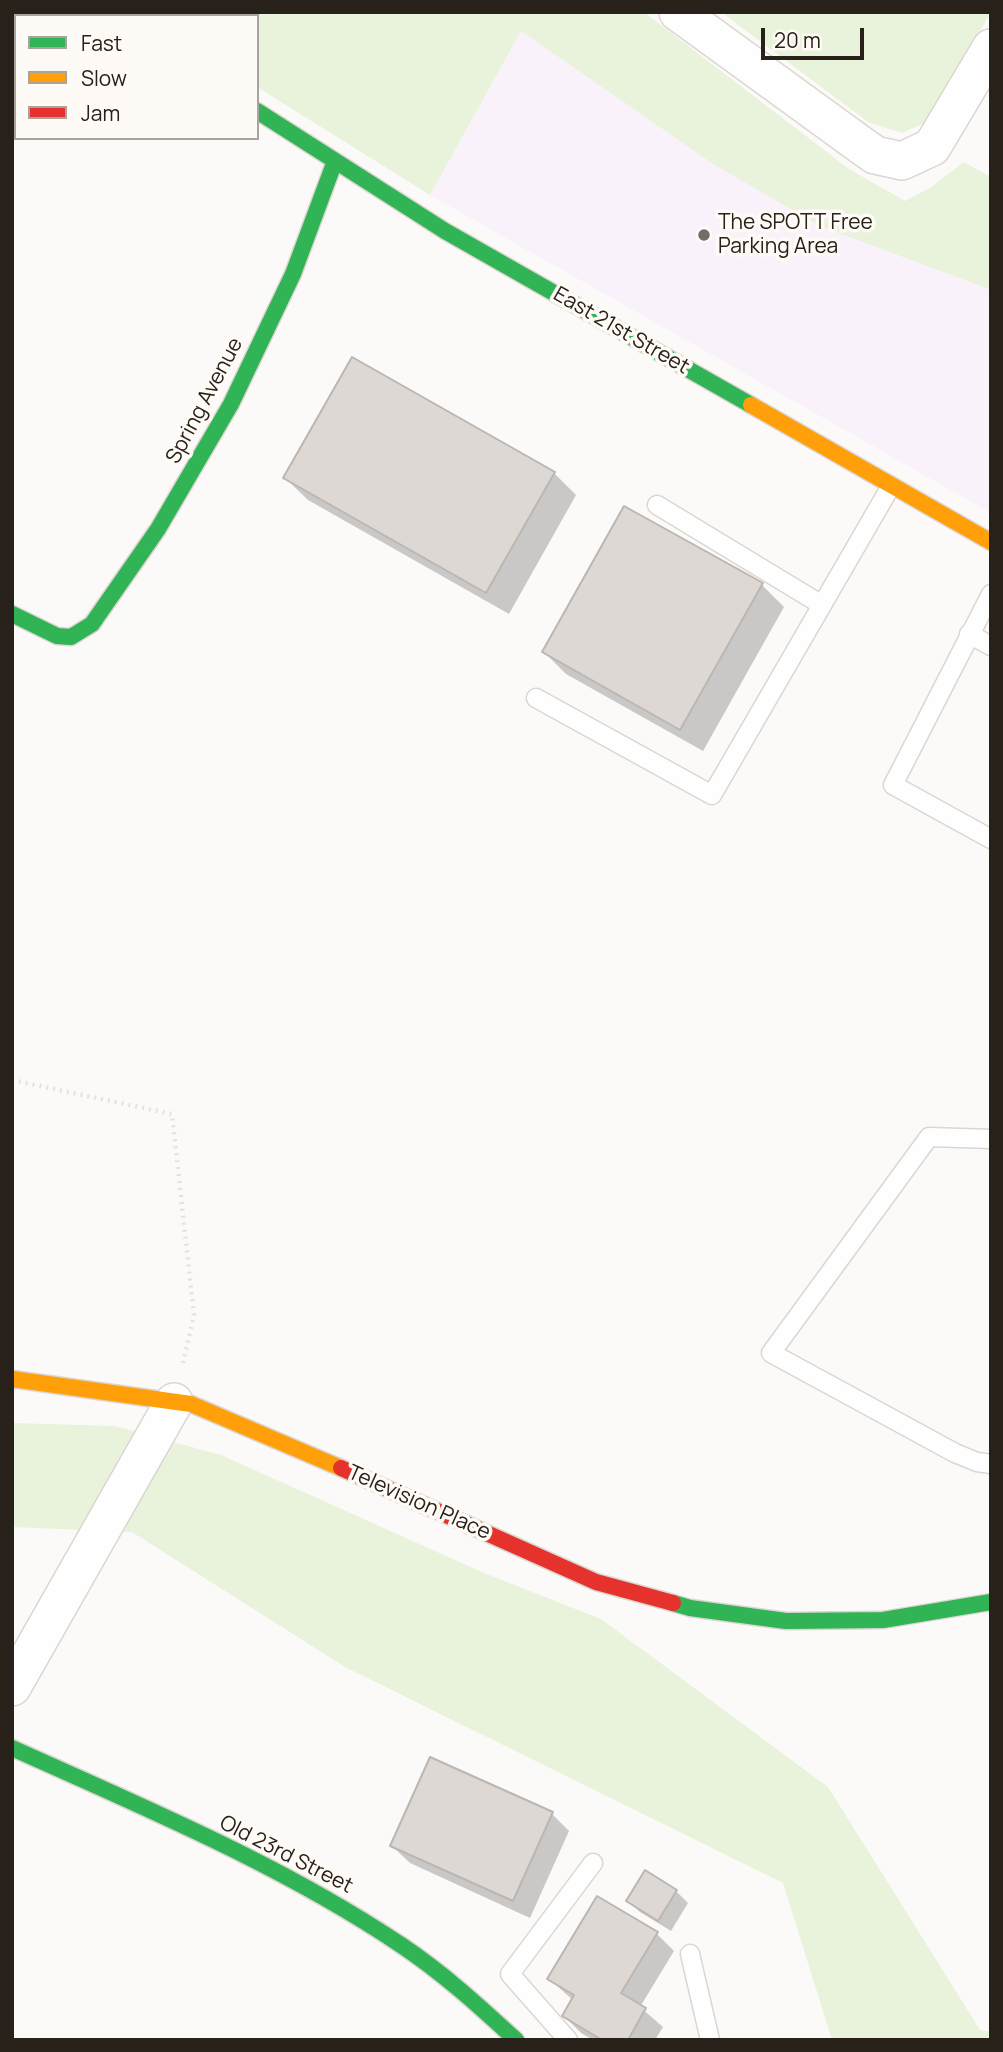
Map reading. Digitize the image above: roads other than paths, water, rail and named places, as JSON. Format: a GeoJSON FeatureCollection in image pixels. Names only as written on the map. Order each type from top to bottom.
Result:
{"type":"FeatureCollection","features":[{"type":"Feature","properties":{"kind":"street"},"geometry":{"type":"LineString","coordinates":[[678,12],[875,155],[902,161],[932,147],[991,48]]}},
{"type":"Feature","properties":{"kind":"street","name":"East 21st Street"},"geometry":{"type":"LineString","coordinates":[[259,112],[445,232],[991,542]]}},
{"type":"Feature","properties":{"kind":"street","name":"Spring Avenue"},"geometry":{"type":"LineString","coordinates":[[12,614],[57,636],[71,637],[92,624],[158,529],[231,404],[293,274],[335,161]]}},
{"type":"Feature","properties":{"kind":"street","name":"Television Place"},"geometry":{"type":"LineString","coordinates":[[12,1379],[191,1404],[596,1582],[690,1608],[786,1621],[883,1620],[991,1602]]}},
{"type":"Feature","properties":{"kind":"street"},"geometry":{"type":"LineString","coordinates":[[12,1687],[174,1402]]}},
{"type":"Feature","properties":{"kind":"street","name":"Old 23rd Street"},"geometry":{"type":"LineString","coordinates":[[12,1748],[236,1851],[307,1886],[368,1921],[427,1962],[485,2008],[516,2040]]}},
{"type":"Feature","properties":{"kind":"lane"},"geometry":{"type":"LineString","coordinates":[[537,698],[712,795],[891,486]]}},
{"type":"Feature","properties":{"kind":"lane"},"geometry":{"type":"LineString","coordinates":[[657,505],[822,605]]}},
{"type":"Feature","properties":{"kind":"lane"},"geometry":{"type":"LineString","coordinates":[[991,594],[892,785],[991,839]]}},
{"type":"Feature","properties":{"kind":"lane"},"geometry":{"type":"LineString","coordinates":[[969,634],[991,646]]}},
{"type":"Feature","properties":{"kind":"lane"},"geometry":{"type":"LineString","coordinates":[[991,1139],[929,1137],[771,1353],[955,1453],[976,1462],[991,1464]]}},
{"type":"Feature","properties":{"kind":"lane"},"geometry":{"type":"LineString","coordinates":[[568,2040],[510,1974],[593,1863]]}},
{"type":"Feature","properties":{"kind":"lane"},"geometry":{"type":"LineString","coordinates":[[690,1954],[710,2040]]}},
{"type":"Feature","properties":{"kind":"place","name":"The SPOTT Free Parking Area"},"geometry":{"type":"Point","coordinates":[704,235]}}]}
